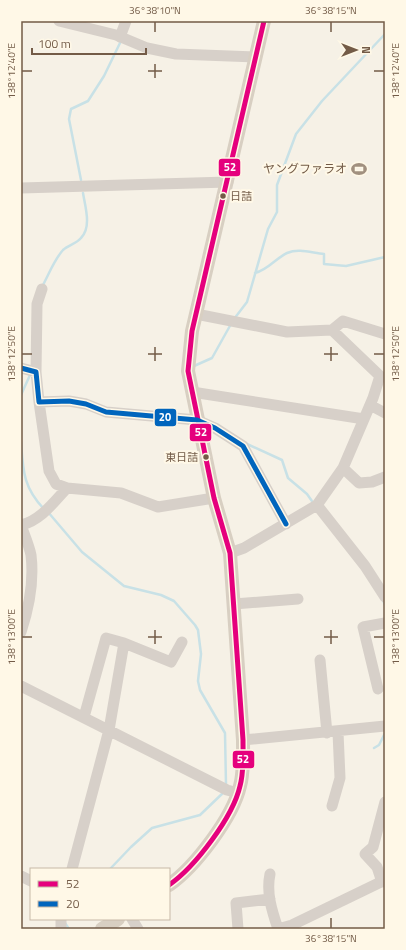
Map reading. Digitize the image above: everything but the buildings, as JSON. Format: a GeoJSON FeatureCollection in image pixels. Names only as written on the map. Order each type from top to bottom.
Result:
{"type":"FeatureCollection","features":[{"type":"Feature","properties":{"kind":"main road"},"geometry":{"type":"LineString","coordinates":[[170,884],[187,870],[225,820],[229,791],[243,766],[243,740],[230,553],[214,498],[188,371],[189,353],[196,314],[228,182],[264,21]]}},
{"type":"Feature","properties":{"kind":"main road"},"geometry":{"type":"LineString","coordinates":[[102,929],[116,920]]}},
{"type":"Feature","properties":{"kind":"street"},"geometry":{"type":"LineString","coordinates":[[59,21],[120,37],[147,48],[176,54],[256,57]]}},
{"type":"Feature","properties":{"kind":"street"},"geometry":{"type":"LineString","coordinates":[[120,37],[126,21]]}},
{"type":"Feature","properties":{"kind":"street"},"geometry":{"type":"LineString","coordinates":[[21,188],[228,182]]}},
{"type":"Feature","properties":{"kind":"street"},"geometry":{"type":"LineString","coordinates":[[42,289],[37,304],[36,372],[49,470],[56,484],[67,488],[121,493],[158,507],[214,498]]}},
{"type":"Feature","properties":{"kind":"street"},"geometry":{"type":"LineString","coordinates":[[196,314],[287,332],[332,330],[342,320],[385,334]]}},
{"type":"Feature","properties":{"kind":"street"},"geometry":{"type":"LineString","coordinates":[[230,553],[244,548],[317,506],[343,468],[370,405],[380,376],[332,330]]}},
{"type":"Feature","properties":{"kind":"street"},"geometry":{"type":"LineString","coordinates":[[21,368],[36,372]]}},
{"type":"Feature","properties":{"kind":"street"},"geometry":{"type":"LineString","coordinates":[[192,392],[364,419]]}},
{"type":"Feature","properties":{"kind":"street"},"geometry":{"type":"LineString","coordinates":[[39,402],[69,401],[86,404],[106,412],[197,420],[215,428],[242,446],[286,524]]}},
{"type":"Feature","properties":{"kind":"street"},"geometry":{"type":"LineString","coordinates":[[370,405],[385,413]]}},
{"type":"Feature","properties":{"kind":"street"},"geometry":{"type":"LineString","coordinates":[[343,468],[359,483],[372,482],[385,477]]}},
{"type":"Feature","properties":{"kind":"street"},"geometry":{"type":"LineString","coordinates":[[21,632],[27,613],[30,593],[31,554],[21,525],[27,524],[47,510],[67,488]]}},
{"type":"Feature","properties":{"kind":"street"},"geometry":{"type":"LineString","coordinates":[[317,506],[365,566],[385,597]]}},
{"type":"Feature","properties":{"kind":"street"},"geometry":{"type":"LineString","coordinates":[[234,604],[298,599]]}},
{"type":"Feature","properties":{"kind":"street"},"geometry":{"type":"LineString","coordinates":[[378,689],[363,628],[385,623]]}},
{"type":"Feature","properties":{"kind":"street"},"geometry":{"type":"LineString","coordinates":[[84,717],[106,638],[124,643],[171,662],[182,642]]}},
{"type":"Feature","properties":{"kind":"street"},"geometry":{"type":"LineString","coordinates":[[72,868],[109,730],[124,643]]}},
{"type":"Feature","properties":{"kind":"street"},"geometry":{"type":"LineString","coordinates":[[320,660],[340,778],[332,806]]}},
{"type":"Feature","properties":{"kind":"street"},"geometry":{"type":"LineString","coordinates":[[21,686],[229,791]]}},
{"type":"Feature","properties":{"kind":"street"},"geometry":{"type":"LineString","coordinates":[[243,740],[385,726]]}},
{"type":"Feature","properties":{"kind":"street"},"geometry":{"type":"LineString","coordinates":[[270,874],[268,883],[270,899],[278,929],[384,881],[377,866],[365,854],[373,847],[385,802]]}},
{"type":"Feature","properties":{"kind":"street"},"geometry":{"type":"LineString","coordinates":[[21,876],[30,880]]}},
{"type":"Feature","properties":{"kind":"street"},"geometry":{"type":"LineString","coordinates":[[238,929],[236,903],[270,899]]}},
{"type":"Feature","properties":{"kind":"street"},"geometry":{"type":"LineString","coordinates":[[133,920],[138,929]]}},
{"type":"Feature","properties":{"kind":"waterway"},"geometry":{"type":"LineString","coordinates":[[234,319],[247,302],[268,229],[277,212],[277,185],[296,134],[322,101],[385,34]]}},
{"type":"Feature","properties":{"kind":"waterway"},"geometry":{"type":"LineString","coordinates":[[81,180],[69,119],[71,109],[88,101],[104,76],[120,43]]}},
{"type":"Feature","properties":{"kind":"waterway"},"geometry":{"type":"LineString","coordinates":[[43,285],[54,263],[63,250],[79,240],[84,233],[87,216],[83,193]]}},
{"type":"Feature","properties":{"kind":"waterway"},"geometry":{"type":"LineString","coordinates":[[255,273],[268,267],[287,253],[296,251],[324,254],[324,264],[346,266],[385,257]]}},
{"type":"Feature","properties":{"kind":"waterway"},"geometry":{"type":"LineString","coordinates":[[194,366],[212,358],[231,324]]}},
{"type":"Feature","properties":{"kind":"waterway"},"geometry":{"type":"LineString","coordinates":[[21,395],[30,375]]}},
{"type":"Feature","properties":{"kind":"waterway"},"geometry":{"type":"LineString","coordinates":[[21,442],[25,478],[32,493],[44,509]]}},
{"type":"Feature","properties":{"kind":"waterway"},"geometry":{"type":"LineString","coordinates":[[247,444],[282,460],[288,478],[307,494],[314,504]]}},
{"type":"Feature","properties":{"kind":"waterway"},"geometry":{"type":"LineString","coordinates":[[48,512],[82,552],[124,586],[161,595],[174,601],[195,625],[198,630],[201,654],[198,681],[200,690],[225,733],[226,785]]}},
{"type":"Feature","properties":{"kind":"waterway"},"geometry":{"type":"LineString","coordinates":[[383,600],[385,605]]}},
{"type":"Feature","properties":{"kind":"waterway"},"geometry":{"type":"LineString","coordinates":[[374,748],[379,745],[385,733]]}},
{"type":"Feature","properties":{"kind":"waterway"},"geometry":{"type":"LineString","coordinates":[[111,868],[152,828],[200,815],[224,792]]}},
{"type":"Feature","properties":{"kind":"waterway"},"geometry":{"type":"LineString","coordinates":[[65,923],[69,929]]}},
{"type":"Feature","properties":{"kind":"transit line","name":"52"},"geometry":{"type":"LineString","coordinates":[[170,884],[190,866],[212,840],[230,812],[240,786],[242,775],[243,740],[230,553],[214,498],[188,371],[192,331],[264,21]]}},
{"type":"Feature","properties":{"kind":"transit line","name":"20"},"geometry":{"type":"LineString","coordinates":[[21,368],[36,372],[39,402],[69,401],[86,404],[106,412],[197,420],[215,428],[243,446],[286,524]]}},
{"type":"Feature","properties":{"kind":"place","name":"ヤングファラオ"},"geometry":{"type":"Point","coordinates":[359,169]}},
{"type":"Feature","properties":{"kind":"place","name":"日詰"},"geometry":{"type":"Point","coordinates":[223,196]}},
{"type":"Feature","properties":{"kind":"place","name":"東日詰"},"geometry":{"type":"Point","coordinates":[206,457]}}]}
